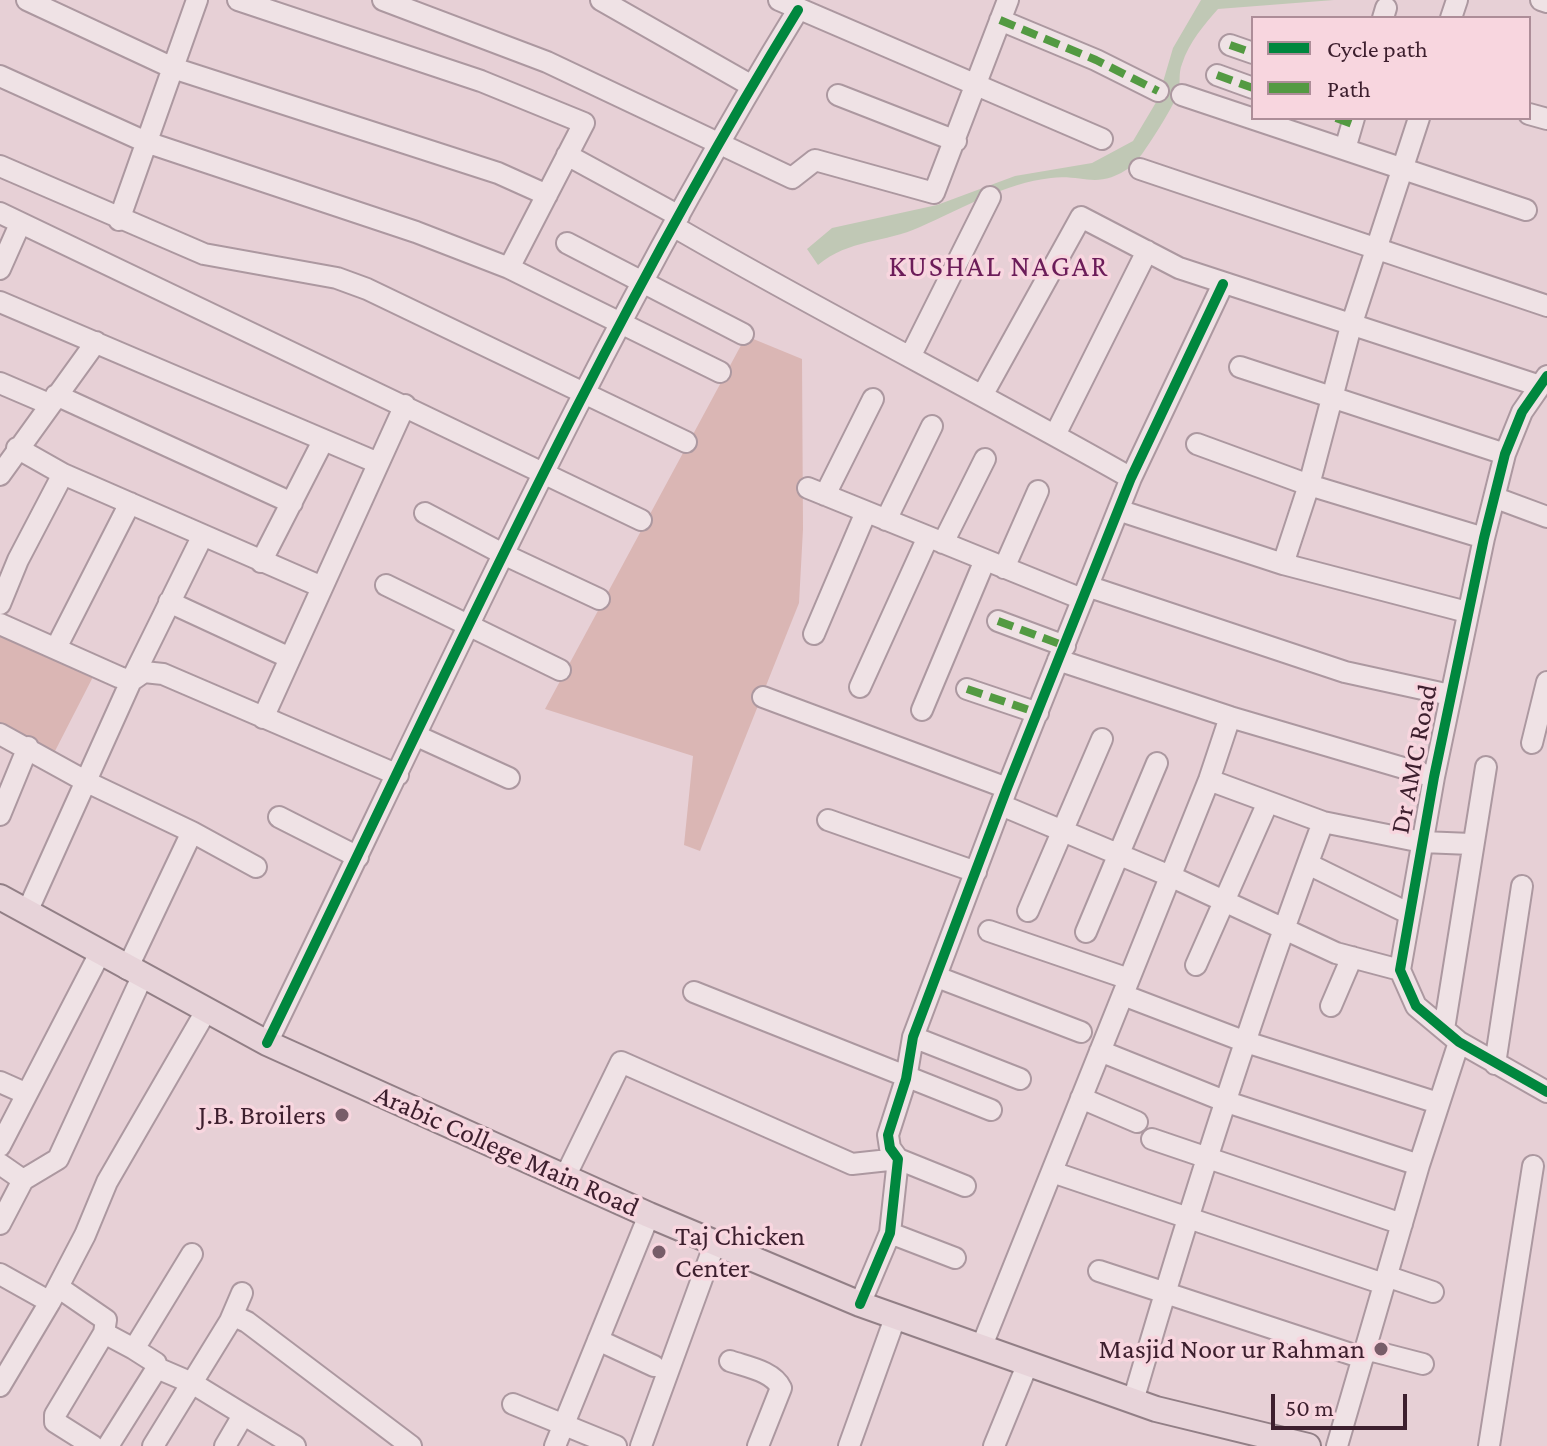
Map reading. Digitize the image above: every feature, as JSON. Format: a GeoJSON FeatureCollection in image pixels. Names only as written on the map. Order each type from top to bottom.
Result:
{"type":"FeatureCollection","features":[{"type":"Feature","properties":{"kind":"main road","name":"Arabic College Main Road"},"geometry":{"type":"LineString","coordinates":[[0,897],[267,1043],[649,1215],[860,1304],[1133,1401],[1308,1446]]}},
{"type":"Feature","properties":{"kind":"street"},"geometry":{"type":"LineString","coordinates":[[27,0],[173,68],[498,173],[547,195]]}},
{"type":"Feature","properties":{"kind":"street"},"geometry":{"type":"LineString","coordinates":[[119,220],[197,0]]}},
{"type":"Feature","properties":{"kind":"street"},"geometry":{"type":"LineString","coordinates":[[238,0],[481,81],[584,123],[509,268]]}},
{"type":"Feature","properties":{"kind":"street"},"geometry":{"type":"LineString","coordinates":[[383,0],[547,62],[792,178],[815,160],[934,193],[1008,0]]}},
{"type":"Feature","properties":{"kind":"street"},"geometry":{"type":"LineString","coordinates":[[601,0],[752,86]]}},
{"type":"Feature","properties":{"kind":"street"},"geometry":{"type":"LineString","coordinates":[[779,0],[1102,139]]}},
{"type":"Feature","properties":{"kind":"street"},"geometry":{"type":"LineString","coordinates":[[1541,0],[1547,2]]}},
{"type":"Feature","properties":{"kind":"street"},"geometry":{"type":"LineString","coordinates":[[267,1043],[618,323],[717,143],[798,10]]}},
{"type":"Feature","properties":{"kind":"street"},"geometry":{"type":"LineString","coordinates":[[1000,20],[1096,60],[1158,91]]}},
{"type":"Feature","properties":{"kind":"street"},"geometry":{"type":"LineString","coordinates":[[1230,45],[1251,52]]}},
{"type":"Feature","properties":{"kind":"street"},"geometry":{"type":"LineString","coordinates":[[1217,75],[1251,87]]}},
{"type":"Feature","properties":{"kind":"street"},"geometry":{"type":"LineString","coordinates":[[1,79],[146,142],[416,232],[509,268],[720,372]]}},
{"type":"Feature","properties":{"kind":"street"},"geometry":{"type":"LineString","coordinates":[[838,95],[956,141]]}},
{"type":"Feature","properties":{"kind":"street"},"geometry":{"type":"LineString","coordinates":[[1182,95],[1251,118]]}},
{"type":"Feature","properties":{"kind":"street"},"geometry":{"type":"LineString","coordinates":[[1257,120],[1526,210]]}},
{"type":"Feature","properties":{"kind":"street"},"geometry":{"type":"LineString","coordinates":[[1345,149],[1348,120]]}},
{"type":"Feature","properties":{"kind":"street"},"geometry":{"type":"LineString","coordinates":[[1283,564],[1309,485],[1351,326],[1418,120]]}},
{"type":"Feature","properties":{"kind":"street"},"geometry":{"type":"LineString","coordinates":[[567,155],[784,291],[983,394],[1131,478]]}},
{"type":"Feature","properties":{"kind":"street"},"geometry":{"type":"LineString","coordinates":[[0,166],[119,220],[204,254],[337,278],[367,289],[686,442]]}},
{"type":"Feature","properties":{"kind":"street"},"geometry":{"type":"LineString","coordinates":[[1140,169],[1547,306]]}},
{"type":"Feature","properties":{"kind":"street"},"geometry":{"type":"LineString","coordinates":[[910,357],[990,197]]}},
{"type":"Feature","properties":{"kind":"street"},"geometry":{"type":"LineString","coordinates":[[0,213],[641,520]]}},
{"type":"Feature","properties":{"kind":"street"},"geometry":{"type":"LineString","coordinates":[[983,394],[1081,217],[1147,251],[1223,284],[1351,326],[1544,381]]}},
{"type":"Feature","properties":{"kind":"street"},"geometry":{"type":"LineString","coordinates":[[0,269],[20,224]]}},
{"type":"Feature","properties":{"kind":"street"},"geometry":{"type":"LineString","coordinates":[[567,243],[743,334]]}},
{"type":"Feature","properties":{"kind":"street"},"geometry":{"type":"LineString","coordinates":[[1055,435],[1147,251]]}},
{"type":"Feature","properties":{"kind":"street"},"geometry":{"type":"LineString","coordinates":[[860,1304],[890,1233],[898,1159],[890,1148],[888,1135],[906,1079],[913,1037],[1004,797],[1121,511],[1131,478],[1223,284]]}},
{"type":"Feature","properties":{"kind":"street"},"geometry":{"type":"LineString","coordinates":[[0,302],[378,463]]}},
{"type":"Feature","properties":{"kind":"street"},"geometry":{"type":"LineString","coordinates":[[0,475],[96,342]]}},
{"type":"Feature","properties":{"kind":"street"},"geometry":{"type":"LineString","coordinates":[[1240,367],[1505,454]]}},
{"type":"Feature","properties":{"kind":"street","name":"Dr AMC Road"},"geometry":{"type":"LineString","coordinates":[[1400,970],[1434,777],[1484,538],[1505,454],[1522,412],[1544,381]]}},
{"type":"Feature","properties":{"kind":"street"},"geometry":{"type":"LineString","coordinates":[[0,383],[52,400],[292,503]]}},
{"type":"Feature","properties":{"kind":"street"},"geometry":{"type":"LineString","coordinates":[[873,399],[816,492],[1004,568],[1345,672],[1450,695]]}},
{"type":"Feature","properties":{"kind":"street"},"geometry":{"type":"LineString","coordinates":[[263,718],[405,405]]}},
{"type":"Feature","properties":{"kind":"street"},"geometry":{"type":"LineString","coordinates":[[886,520],[932,426]]}},
{"type":"Feature","properties":{"kind":"street"},"geometry":{"type":"LineString","coordinates":[[261,562],[323,441]]}},
{"type":"Feature","properties":{"kind":"street"},"geometry":{"type":"LineString","coordinates":[[1197,444],[1309,485],[1484,538]]}},
{"type":"Feature","properties":{"kind":"street"},"geometry":{"type":"LineString","coordinates":[[17,448],[63,474],[322,587]]}},
{"type":"Feature","properties":{"kind":"street"},"geometry":{"type":"LineString","coordinates":[[860,687],[935,540],[985,459]]}},
{"type":"Feature","properties":{"kind":"street"},"geometry":{"type":"LineString","coordinates":[[0,604],[18,560],[63,474]]}},
{"type":"Feature","properties":{"kind":"street"},"geometry":{"type":"LineString","coordinates":[[1004,568],[1038,491]]}},
{"type":"Feature","properties":{"kind":"street"},"geometry":{"type":"LineString","coordinates":[[1496,498],[1547,517]]}},
{"type":"Feature","properties":{"kind":"street"},"geometry":{"type":"LineString","coordinates":[[56,648],[130,503]]}},
{"type":"Feature","properties":{"kind":"street"},"geometry":{"type":"LineString","coordinates":[[1121,511],[1283,564],[1467,612]]}},
{"type":"Feature","properties":{"kind":"street"},"geometry":{"type":"LineString","coordinates":[[814,634],[866,512]]}},
{"type":"Feature","properties":{"kind":"street"},"geometry":{"type":"LineString","coordinates":[[425,513],[599,599]]}},
{"type":"Feature","properties":{"kind":"street"},"geometry":{"type":"LineString","coordinates":[[27,912],[131,681],[202,537]]}},
{"type":"Feature","properties":{"kind":"street"},"geometry":{"type":"LineString","coordinates":[[922,710],[985,560]]}},
{"type":"Feature","properties":{"kind":"street"},"geometry":{"type":"LineString","coordinates":[[386,585],[560,670]]}},
{"type":"Feature","properties":{"kind":"street"},"geometry":{"type":"LineString","coordinates":[[169,602],[290,658]]}},
{"type":"Feature","properties":{"kind":"street"},"geometry":{"type":"LineString","coordinates":[[998,621],[1061,653],[1230,717],[1434,777]]}},
{"type":"Feature","properties":{"kind":"street"},"geometry":{"type":"LineString","coordinates":[[0,624],[131,681]]}},
{"type":"Feature","properties":{"kind":"street"},"geometry":{"type":"LineString","coordinates":[[131,681],[144,672],[163,674],[398,775]]}},
{"type":"Feature","properties":{"kind":"street"},"geometry":{"type":"LineString","coordinates":[[1532,743],[1547,682]]}},
{"type":"Feature","properties":{"kind":"street"},"geometry":{"type":"LineString","coordinates":[[967,689],[1038,713]]}},
{"type":"Feature","properties":{"kind":"street"},"geometry":{"type":"LineString","coordinates":[[763,697],[1004,797],[1061,832],[1170,876],[1283,928],[1352,957],[1400,970],[1416,1006],[1451,1035],[1495,1064],[1547,1092]]}},
{"type":"Feature","properties":{"kind":"street"},"geometry":{"type":"LineString","coordinates":[[981,1348],[1209,780],[1230,717]]}},
{"type":"Feature","properties":{"kind":"street"},"geometry":{"type":"LineString","coordinates":[[0,734],[87,782],[192,832],[256,867]]}},
{"type":"Feature","properties":{"kind":"street"},"geometry":{"type":"LineString","coordinates":[[417,736],[509,778]]}},
{"type":"Feature","properties":{"kind":"street"},"geometry":{"type":"LineString","coordinates":[[1028,911],[1102,739]]}},
{"type":"Feature","properties":{"kind":"street"},"geometry":{"type":"LineString","coordinates":[[0,815],[28,747]]}},
{"type":"Feature","properties":{"kind":"street"},"geometry":{"type":"LineString","coordinates":[[1086,932],[1157,763]]}},
{"type":"Feature","properties":{"kind":"street"},"geometry":{"type":"LineString","coordinates":[[1337,1446],[1438,1103],[1451,1035],[1471,844],[1486,767]]}},
{"type":"Feature","properties":{"kind":"street"},"geometry":{"type":"LineString","coordinates":[[1209,780],[1323,822],[1422,842],[1471,844]]}},
{"type":"Feature","properties":{"kind":"street"},"geometry":{"type":"LineString","coordinates":[[1196,965],[1268,802]]}},
{"type":"Feature","properties":{"kind":"street"},"geometry":{"type":"LineString","coordinates":[[279,817],[358,857]]}},
{"type":"Feature","properties":{"kind":"street"},"geometry":{"type":"LineString","coordinates":[[828,820],[976,872]]}},
{"type":"Feature","properties":{"kind":"street"},"geometry":{"type":"LineString","coordinates":[[1133,1401],[1188,1219],[1283,928],[1323,822]]}},
{"type":"Feature","properties":{"kind":"street"},"geometry":{"type":"LineString","coordinates":[[0,1224],[23,1180],[58,1159],[192,832]]}},
{"type":"Feature","properties":{"kind":"street"},"geometry":{"type":"LineString","coordinates":[[1308,864],[1408,913]]}},
{"type":"Feature","properties":{"kind":"street"},"geometry":{"type":"LineString","coordinates":[[1495,1064],[1522,886]]}},
{"type":"Feature","properties":{"kind":"street"},"geometry":{"type":"LineString","coordinates":[[989,931],[1126,987],[1246,1042],[1438,1103]]}},
{"type":"Feature","properties":{"kind":"street"},"geometry":{"type":"LineString","coordinates":[[0,1146],[100,953]]}},
{"type":"Feature","properties":{"kind":"street"},"geometry":{"type":"LineString","coordinates":[[1331,1006],[1352,957]]}},
{"type":"Feature","properties":{"kind":"street"},"geometry":{"type":"LineString","coordinates":[[937,977],[1081,1032]]}},
{"type":"Feature","properties":{"kind":"street"},"geometry":{"type":"LineString","coordinates":[[694,992],[906,1079],[991,1110]]}},
{"type":"Feature","properties":{"kind":"street"},"geometry":{"type":"LineString","coordinates":[[0,1386],[54,1295],[107,1182],[206,1011]]}},
{"type":"Feature","properties":{"kind":"street"},"geometry":{"type":"LineString","coordinates":[[913,1037],[1020,1079]]}},
{"type":"Feature","properties":{"kind":"street"},"geometry":{"type":"LineString","coordinates":[[1100,1051],[1227,1102],[1419,1165]]}},
{"type":"Feature","properties":{"kind":"street"},"geometry":{"type":"LineString","coordinates":[[565,1177],[621,1062],[852,1164],[898,1159],[965,1186]]}},
{"type":"Feature","properties":{"kind":"street"},"geometry":{"type":"LineString","coordinates":[[0,1082],[27,1094]]}},
{"type":"Feature","properties":{"kind":"street"},"geometry":{"type":"LineString","coordinates":[[1081,1098],[1137,1122]]}},
{"type":"Feature","properties":{"kind":"street"},"geometry":{"type":"LineString","coordinates":[[1152,1139],[1402,1224]]}},
{"type":"Feature","properties":{"kind":"street"},"geometry":{"type":"LineString","coordinates":[[0,1164],[23,1180]]}},
{"type":"Feature","properties":{"kind":"street"},"geometry":{"type":"LineString","coordinates":[[1489,1446],[1533,1166]]}},
{"type":"Feature","properties":{"kind":"street"},"geometry":{"type":"LineString","coordinates":[[1052,1172],[1188,1219],[1433,1292]]}},
{"type":"Feature","properties":{"kind":"street"},"geometry":{"type":"LineString","coordinates":[[555,1446],[649,1215]]}},
{"type":"Feature","properties":{"kind":"street"},"geometry":{"type":"LineString","coordinates":[[890,1233],[955,1258]]}},
{"type":"Feature","properties":{"kind":"street"},"geometry":{"type":"LineString","coordinates":[[641,1446],[715,1243]]}},
{"type":"Feature","properties":{"kind":"street"},"geometry":{"type":"LineString","coordinates":[[134,1349],[192,1254]]}},
{"type":"Feature","properties":{"kind":"street"},"geometry":{"type":"LineString","coordinates":[[1099,1271],[1364,1353],[1423,1364]]}},
{"type":"Feature","properties":{"kind":"street"},"geometry":{"type":"LineString","coordinates":[[0,1274],[106,1320],[104,1333],[54,1418],[87,1444]]}},
{"type":"Feature","properties":{"kind":"street"},"geometry":{"type":"LineString","coordinates":[[230,1321],[242,1293]]}},
{"type":"Feature","properties":{"kind":"street"},"geometry":{"type":"LineString","coordinates":[[162,1443],[192,1383],[234,1316],[247,1322],[411,1446]]}},
{"type":"Feature","properties":{"kind":"street"},"geometry":{"type":"LineString","coordinates":[[849,1446],[895,1318]]}},
{"type":"Feature","properties":{"kind":"street"},"geometry":{"type":"LineString","coordinates":[[104,1333],[111,1333],[156,1363],[157,1368],[192,1383],[242,1417],[295,1446]]}},
{"type":"Feature","properties":{"kind":"street"},"geometry":{"type":"LineString","coordinates":[[598,1340],[654,1366]]}},
{"type":"Feature","properties":{"kind":"street"},"geometry":{"type":"LineString","coordinates":[[730,1361],[766,1374],[777,1380],[781,1388],[758,1446]]}},
{"type":"Feature","properties":{"kind":"street"},"geometry":{"type":"LineString","coordinates":[[994,1446],[1028,1363]]}},
{"type":"Feature","properties":{"kind":"street"},"geometry":{"type":"LineString","coordinates":[[108,1446],[157,1368]]}},
{"type":"Feature","properties":{"kind":"street"},"geometry":{"type":"LineString","coordinates":[[513,1404],[616,1446]]}},
{"type":"Feature","properties":{"kind":"street"},"geometry":{"type":"LineString","coordinates":[[225,1446],[242,1417]]}},
{"type":"Feature","properties":{"kind":"shaded area"},"geometry":{"type":"Polygon","coordinates":[[[1201,0],[1334,0],[1218,9],[1189,48],[1181,68],[1178,94],[1164,121],[1132,166],[1120,174],[1100,180],[1063,177],[1017,185],[907,232],[842,250],[818,265],[807,249],[832,228],[937,205],[1015,176],[1092,163],[1133,141],[1158,99],[1173,48],[1201,0]]]}},
{"type":"Feature","properties":{"kind":"shaded area"},"geometry":{"type":"Polygon","coordinates":[[[746,336],[802,359],[803,529],[799,603],[700,851],[684,845],[693,756],[545,709],[746,336]]]}},
{"type":"Feature","properties":{"kind":"shaded area"},"geometry":{"type":"Polygon","coordinates":[[[0,624],[96,671],[54,753],[0,726],[0,624]]]}},
{"type":"Feature","properties":{"kind":"marked path"},"geometry":{"type":"LineString","coordinates":[[1000,20],[1096,60],[1158,91]]}},
{"type":"Feature","properties":{"kind":"marked path"},"geometry":{"type":"LineString","coordinates":[[1230,45],[1251,52]]}},
{"type":"Feature","properties":{"kind":"marked path"},"geometry":{"type":"LineString","coordinates":[[1217,75],[1251,87]]}},
{"type":"Feature","properties":{"kind":"marked path"},"geometry":{"type":"LineString","coordinates":[[1341,120],[1352,124]]}},
{"type":"Feature","properties":{"kind":"marked path"},"geometry":{"type":"LineString","coordinates":[[998,621],[1065,646]]}},
{"type":"Feature","properties":{"kind":"marked path"},"geometry":{"type":"LineString","coordinates":[[967,689],[1038,713]]}},
{"type":"Feature","properties":{"kind":"cycle path"},"geometry":{"type":"LineString","coordinates":[[267,1043],[456,650],[586,390],[653,262],[798,10]]}},
{"type":"Feature","properties":{"kind":"cycle path"},"geometry":{"type":"LineString","coordinates":[[860,1304],[890,1233],[898,1159],[890,1148],[888,1135],[906,1079],[913,1037],[1007,788],[1131,478],[1223,284]]}},
{"type":"Feature","properties":{"kind":"cycle path"},"geometry":{"type":"LineString","coordinates":[[1547,376],[1522,412],[1505,454],[1484,538],[1434,777],[1400,970],[1416,1006],[1459,1042],[1547,1092]]}},
{"type":"Feature","properties":{"kind":"place","name":"J.B. Broilers"},"geometry":{"type":"Point","coordinates":[342,1115]}},
{"type":"Feature","properties":{"kind":"place","name":"Taj Chicken Center"},"geometry":{"type":"Point","coordinates":[659,1252]}},
{"type":"Feature","properties":{"kind":"place","name":"Masjid Noor ur Rahman"},"geometry":{"type":"Point","coordinates":[1381,1349]}},
{"type":"Feature","properties":{"kind":"district","name":"KUSHAL NAGAR"},"geometry":{"type":"Point","coordinates":[999,267]}}]}
